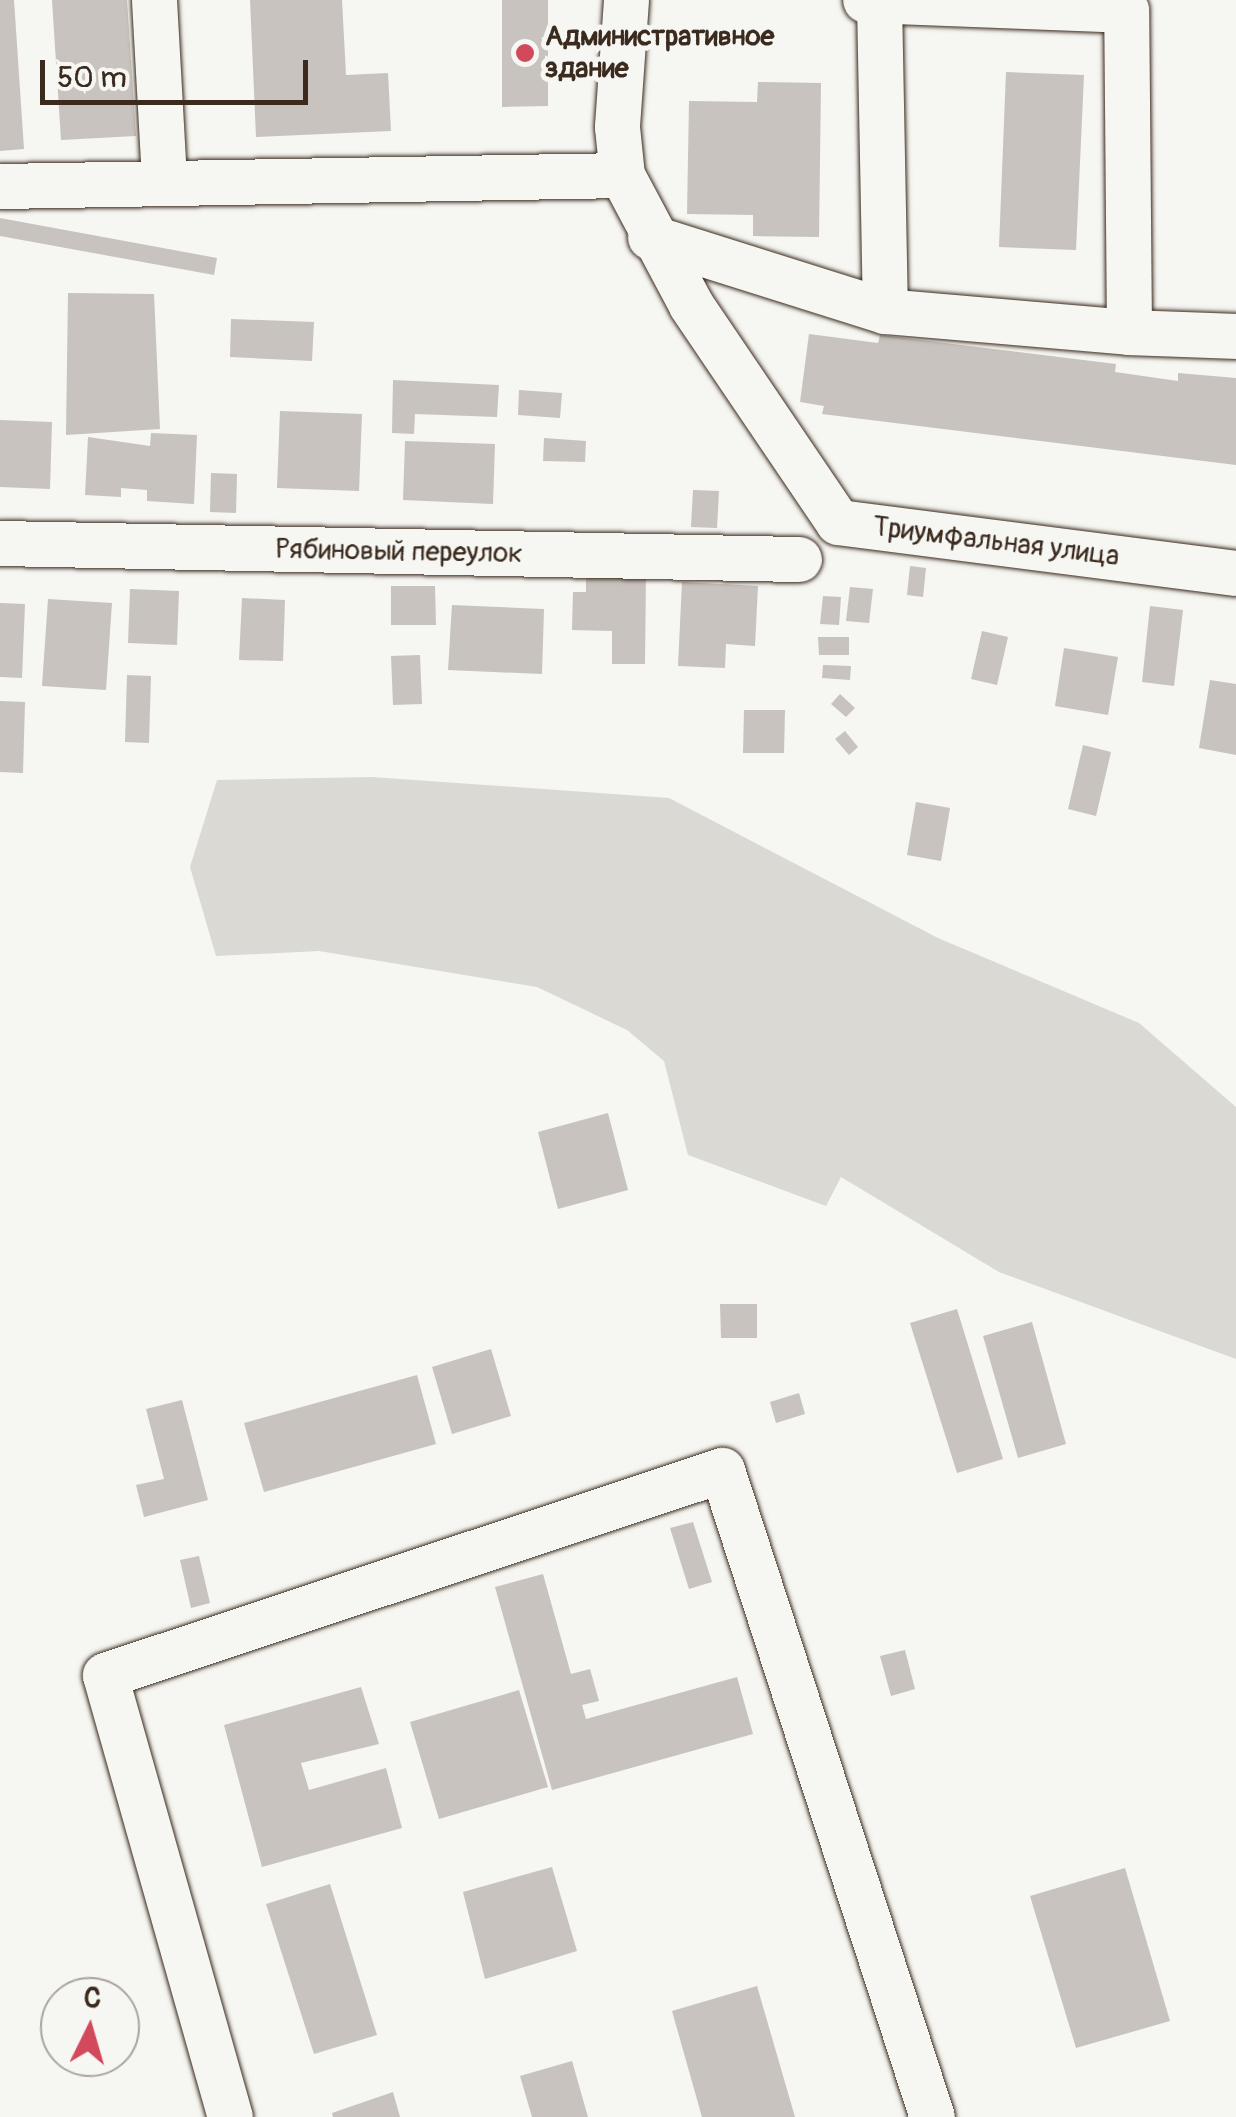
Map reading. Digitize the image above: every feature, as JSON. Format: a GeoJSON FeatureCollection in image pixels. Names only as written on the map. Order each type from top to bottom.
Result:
{"type":"FeatureCollection","features":[{"type":"Feature","properties":{"kind":"street"},"geometry":{"type":"LineString","coordinates":[[154,0],[164,180]]}},
{"type":"Feature","properties":{"kind":"street","name":"Триумфальная улица"},"geometry":{"type":"LineString","coordinates":[[626,0],[617,128],[622,175],[650,237],[690,305],[838,522],[1236,573]]}},
{"type":"Feature","properties":{"kind":"street"},"geometry":{"type":"LineString","coordinates":[[864,0],[1126,10],[1129,332]]}},
{"type":"Feature","properties":{"kind":"street"},"geometry":{"type":"LineString","coordinates":[[880,1],[885,311]]}},
{"type":"Feature","properties":{"kind":"street"},"geometry":{"type":"LineString","coordinates":[[0,186],[164,180],[622,175]]}},
{"type":"Feature","properties":{"kind":"street"},"geometry":{"type":"LineString","coordinates":[[650,237],[885,311],[1129,332],[1236,336]]}},
{"type":"Feature","properties":{"kind":"street","name":"Рябиновый переулок"},"geometry":{"type":"LineString","coordinates":[[0,543],[799,559]]}},
{"type":"Feature","properties":{"kind":"street"},"geometry":{"type":"LineString","coordinates":[[230,2117],[104,1676],[722,1470],[932,2117]]}},
{"type":"Feature","properties":{"kind":"shaded area"},"geometry":{"type":"Polygon","coordinates":[[[372,777],[669,798],[938,938],[1139,1023],[1236,1107],[1236,1359],[999,1272],[841,1177],[826,1206],[688,1155],[664,1061],[627,1030],[537,987],[319,951],[216,956],[190,867],[217,780],[372,777]]]}},
{"type":"Feature","properties":{"kind":"building"},"geometry":{"type":"Polygon","coordinates":[[[0,0],[14,0],[24,149],[0,151],[0,0]]]}},
{"type":"Feature","properties":{"kind":"building"},"geometry":{"type":"Polygon","coordinates":[[[52,0],[127,0],[136,136],[61,140],[52,0]]]}},
{"type":"Feature","properties":{"kind":"building"},"geometry":{"type":"Polygon","coordinates":[[[250,0],[342,0],[346,75],[388,73],[391,131],[256,137],[250,0]]]}},
{"type":"Feature","properties":{"kind":"building","name":"Административное здание"},"geometry":{"type":"Polygon","coordinates":[[[502,0],[548,0],[548,106],[502,107],[502,0]]]}},
{"type":"Feature","properties":{"kind":"building"},"geometry":{"type":"Polygon","coordinates":[[[1006,72],[1084,75],[1076,250],[999,247],[1006,72]]]}},
{"type":"Feature","properties":{"kind":"building"},"geometry":{"type":"Polygon","coordinates":[[[758,82],[821,83],[819,237],[753,236],[753,215],[687,214],[689,101],[757,102],[758,82]]]}},
{"type":"Feature","properties":{"kind":"building"},"geometry":{"type":"Polygon","coordinates":[[[0,218],[217,258],[214,275],[0,236],[0,218]]]}},
{"type":"Feature","properties":{"kind":"building"},"geometry":{"type":"Polygon","coordinates":[[[68,293],[154,294],[160,429],[66,435],[68,293]]]}},
{"type":"Feature","properties":{"kind":"building"},"geometry":{"type":"Polygon","coordinates":[[[231,319],[314,322],[312,361],[230,357],[231,319]]]}},
{"type":"Feature","properties":{"kind":"building"},"geometry":{"type":"Polygon","coordinates":[[[809,334],[878,343],[880,335],[1116,364],[1115,372],[1178,381],[1178,373],[1236,378],[1236,465],[822,414],[824,406],[800,402],[809,334]]]}},
{"type":"Feature","properties":{"kind":"building"},"geometry":{"type":"Polygon","coordinates":[[[393,380],[499,385],[497,417],[415,414],[414,434],[392,433],[393,380]]]}},
{"type":"Feature","properties":{"kind":"building"},"geometry":{"type":"Polygon","coordinates":[[[519,390],[562,393],[560,418],[518,415],[519,390]]]}},
{"type":"Feature","properties":{"kind":"building"},"geometry":{"type":"Polygon","coordinates":[[[280,411],[362,414],[359,491],[277,488],[280,411]]]}},
{"type":"Feature","properties":{"kind":"building"},"geometry":{"type":"Polygon","coordinates":[[[0,420],[52,422],[50,489],[0,487],[0,420]]]}},
{"type":"Feature","properties":{"kind":"building"},"geometry":{"type":"Polygon","coordinates":[[[151,433],[197,435],[194,504],[147,501],[147,490],[121,488],[121,497],[85,495],[88,437],[150,446],[151,433]]]}},
{"type":"Feature","properties":{"kind":"building"},"geometry":{"type":"Polygon","coordinates":[[[544,438],[586,441],[585,462],[543,461],[544,438]]]}},
{"type":"Feature","properties":{"kind":"building"},"geometry":{"type":"Polygon","coordinates":[[[405,441],[495,444],[493,504],[403,500],[405,441]]]}},
{"type":"Feature","properties":{"kind":"building"},"geometry":{"type":"Polygon","coordinates":[[[211,473],[237,474],[236,513],[210,512],[211,473]]]}},
{"type":"Feature","properties":{"kind":"building"},"geometry":{"type":"Polygon","coordinates":[[[693,490],[719,491],[717,528],[691,527],[693,490]]]}},
{"type":"Feature","properties":{"kind":"building"},"geometry":{"type":"Polygon","coordinates":[[[910,566],[926,568],[923,597],[907,595],[910,566]]]}},
{"type":"Feature","properties":{"kind":"building"},"geometry":{"type":"Polygon","coordinates":[[[586,568],[646,570],[645,664],[612,664],[612,631],[572,630],[573,592],[586,592],[586,568]]]}},
{"type":"Feature","properties":{"kind":"building"},"geometry":{"type":"Polygon","coordinates":[[[682,582],[758,586],[755,646],[726,644],[725,668],[678,666],[682,582]]]}},
{"type":"Feature","properties":{"kind":"building"},"geometry":{"type":"Polygon","coordinates":[[[391,586],[435,586],[436,625],[391,625],[391,586]]]}},
{"type":"Feature","properties":{"kind":"building"},"geometry":{"type":"Polygon","coordinates":[[[850,587],[873,589],[869,623],[846,621],[850,587]]]}},
{"type":"Feature","properties":{"kind":"building"},"geometry":{"type":"Polygon","coordinates":[[[130,589],[179,591],[177,645],[128,643],[130,589]]]}},
{"type":"Feature","properties":{"kind":"building"},"geometry":{"type":"Polygon","coordinates":[[[823,596],[841,597],[839,625],[820,624],[823,596]]]}},
{"type":"Feature","properties":{"kind":"building"},"geometry":{"type":"Polygon","coordinates":[[[242,598],[285,600],[283,661],[239,660],[242,598]]]}},
{"type":"Feature","properties":{"kind":"building"},"geometry":{"type":"Polygon","coordinates":[[[48,599],[112,603],[106,690],[42,686],[48,599]]]}},
{"type":"Feature","properties":{"kind":"building"},"geometry":{"type":"Polygon","coordinates":[[[0,603],[25,604],[22,678],[0,677],[0,603]]]}},
{"type":"Feature","properties":{"kind":"building"},"geometry":{"type":"Polygon","coordinates":[[[452,605],[544,609],[542,674],[448,670],[452,605]]]}},
{"type":"Feature","properties":{"kind":"building"},"geometry":{"type":"Polygon","coordinates":[[[1150,606],[1183,610],[1174,686],[1142,682],[1150,606]]]}},
{"type":"Feature","properties":{"kind":"building"},"geometry":{"type":"Polygon","coordinates":[[[982,631],[1008,637],[997,685],[971,679],[982,631]]]}},
{"type":"Feature","properties":{"kind":"building"},"geometry":{"type":"Polygon","coordinates":[[[818,637],[849,637],[849,655],[819,655],[818,637]]]}},
{"type":"Feature","properties":{"kind":"building"},"geometry":{"type":"Polygon","coordinates":[[[1064,648],[1118,657],[1108,715],[1055,706],[1064,648]]]}},
{"type":"Feature","properties":{"kind":"building"},"geometry":{"type":"Polygon","coordinates":[[[420,655],[422,704],[393,705],[391,656],[420,655]]]}},
{"type":"Feature","properties":{"kind":"building"},"geometry":{"type":"Polygon","coordinates":[[[823,665],[851,666],[850,680],[822,678],[823,665]]]}},
{"type":"Feature","properties":{"kind":"building"},"geometry":{"type":"Polygon","coordinates":[[[127,675],[151,676],[149,743],[125,742],[127,675]]]}},
{"type":"Feature","properties":{"kind":"building"},"geometry":{"type":"Polygon","coordinates":[[[1210,680],[1236,684],[1236,755],[1199,748],[1210,680]]]}},
{"type":"Feature","properties":{"kind":"building"},"geometry":{"type":"Polygon","coordinates":[[[840,694],[855,708],[846,717],[831,704],[840,694]]]}},
{"type":"Feature","properties":{"kind":"building"},"geometry":{"type":"Polygon","coordinates":[[[0,701],[25,702],[23,773],[0,772],[0,701]]]}},
{"type":"Feature","properties":{"kind":"building"},"geometry":{"type":"Polygon","coordinates":[[[744,710],[785,710],[784,753],[743,753],[744,710]]]}},
{"type":"Feature","properties":{"kind":"building"},"geometry":{"type":"Polygon","coordinates":[[[845,731],[858,747],[849,755],[835,739],[845,731]]]}},
{"type":"Feature","properties":{"kind":"building"},"geometry":{"type":"Polygon","coordinates":[[[1083,745],[1111,752],[1096,816],[1068,809],[1083,745]]]}},
{"type":"Feature","properties":{"kind":"building"},"geometry":{"type":"Polygon","coordinates":[[[916,802],[950,808],[941,861],[907,855],[916,802]]]}},
{"type":"Feature","properties":{"kind":"building"},"geometry":{"type":"Polygon","coordinates":[[[608,1113],[628,1190],[558,1209],[538,1132],[608,1113]]]}},
{"type":"Feature","properties":{"kind":"building"},"geometry":{"type":"Polygon","coordinates":[[[720,1304],[757,1304],[757,1338],[721,1338],[720,1304]]]}},
{"type":"Feature","properties":{"kind":"building"},"geometry":{"type":"Polygon","coordinates":[[[957,1309],[1003,1459],[957,1473],[910,1323],[957,1309]]]}},
{"type":"Feature","properties":{"kind":"building"},"geometry":{"type":"Polygon","coordinates":[[[1032,1322],[1066,1444],[1018,1458],[983,1336],[1032,1322]]]}},
{"type":"Feature","properties":{"kind":"building"},"geometry":{"type":"Polygon","coordinates":[[[491,1349],[511,1416],[452,1434],[432,1367],[491,1349]]]}},
{"type":"Feature","properties":{"kind":"building"},"geometry":{"type":"Polygon","coordinates":[[[417,1375],[436,1444],[264,1492],[244,1423],[417,1375]]]}},
{"type":"Feature","properties":{"kind":"building"},"geometry":{"type":"Polygon","coordinates":[[[799,1393],[805,1414],[776,1423],[770,1402],[799,1393]]]}},
{"type":"Feature","properties":{"kind":"building"},"geometry":{"type":"Polygon","coordinates":[[[182,1400],[208,1500],[144,1517],[136,1485],[164,1479],[146,1409],[182,1400]]]}},
{"type":"Feature","properties":{"kind":"building"},"geometry":{"type":"Polygon","coordinates":[[[693,1522],[712,1582],[689,1589],[670,1528],[693,1522]]]}},
{"type":"Feature","properties":{"kind":"building"},"geometry":{"type":"Polygon","coordinates":[[[199,1556],[210,1603],[191,1608],[180,1560],[199,1556]]]}},
{"type":"Feature","properties":{"kind":"building"},"geometry":{"type":"Polygon","coordinates":[[[543,1574],[571,1674],[590,1669],[599,1701],[582,1705],[586,1719],[737,1677],[753,1734],[552,1790],[495,1587],[543,1574]]]}},
{"type":"Feature","properties":{"kind":"building"},"geometry":{"type":"Polygon","coordinates":[[[905,1650],[915,1689],[891,1696],[880,1656],[905,1650]]]}},
{"type":"Feature","properties":{"kind":"building"},"geometry":{"type":"Polygon","coordinates":[[[361,1687],[379,1744],[301,1763],[309,1790],[386,1768],[402,1828],[262,1867],[224,1725],[361,1687]]]}},
{"type":"Feature","properties":{"kind":"building"},"geometry":{"type":"Polygon","coordinates":[[[519,1690],[548,1787],[439,1819],[410,1722],[519,1690]]]}},
{"type":"Feature","properties":{"kind":"building"},"geometry":{"type":"Polygon","coordinates":[[[552,1867],[577,1951],[485,1979],[463,1892],[552,1867]]]}},
{"type":"Feature","properties":{"kind":"building"},"geometry":{"type":"Polygon","coordinates":[[[1125,1868],[1170,2021],[1076,2048],[1030,1896],[1125,1868]]]}},
{"type":"Feature","properties":{"kind":"building"},"geometry":{"type":"Polygon","coordinates":[[[330,1884],[377,2035],[314,2054],[266,1904],[330,1884]]]}},
{"type":"Feature","properties":{"kind":"building"},"geometry":{"type":"Polygon","coordinates":[[[757,1986],[795,2117],[702,2117],[672,2011],[757,1986]]]}},
{"type":"Feature","properties":{"kind":"building"},"geometry":{"type":"Polygon","coordinates":[[[572,2061],[588,2117],[532,2117],[520,2076],[572,2061]]]}},
{"type":"Feature","properties":{"kind":"building"},"geometry":{"type":"Polygon","coordinates":[[[393,2092],[400,2117],[333,2117],[332,2113],[393,2092]]]}},
{"type":"Feature","properties":{"kind":"place","name":"Административное здание"},"geometry":{"type":"Point","coordinates":[525,53]}}]}
